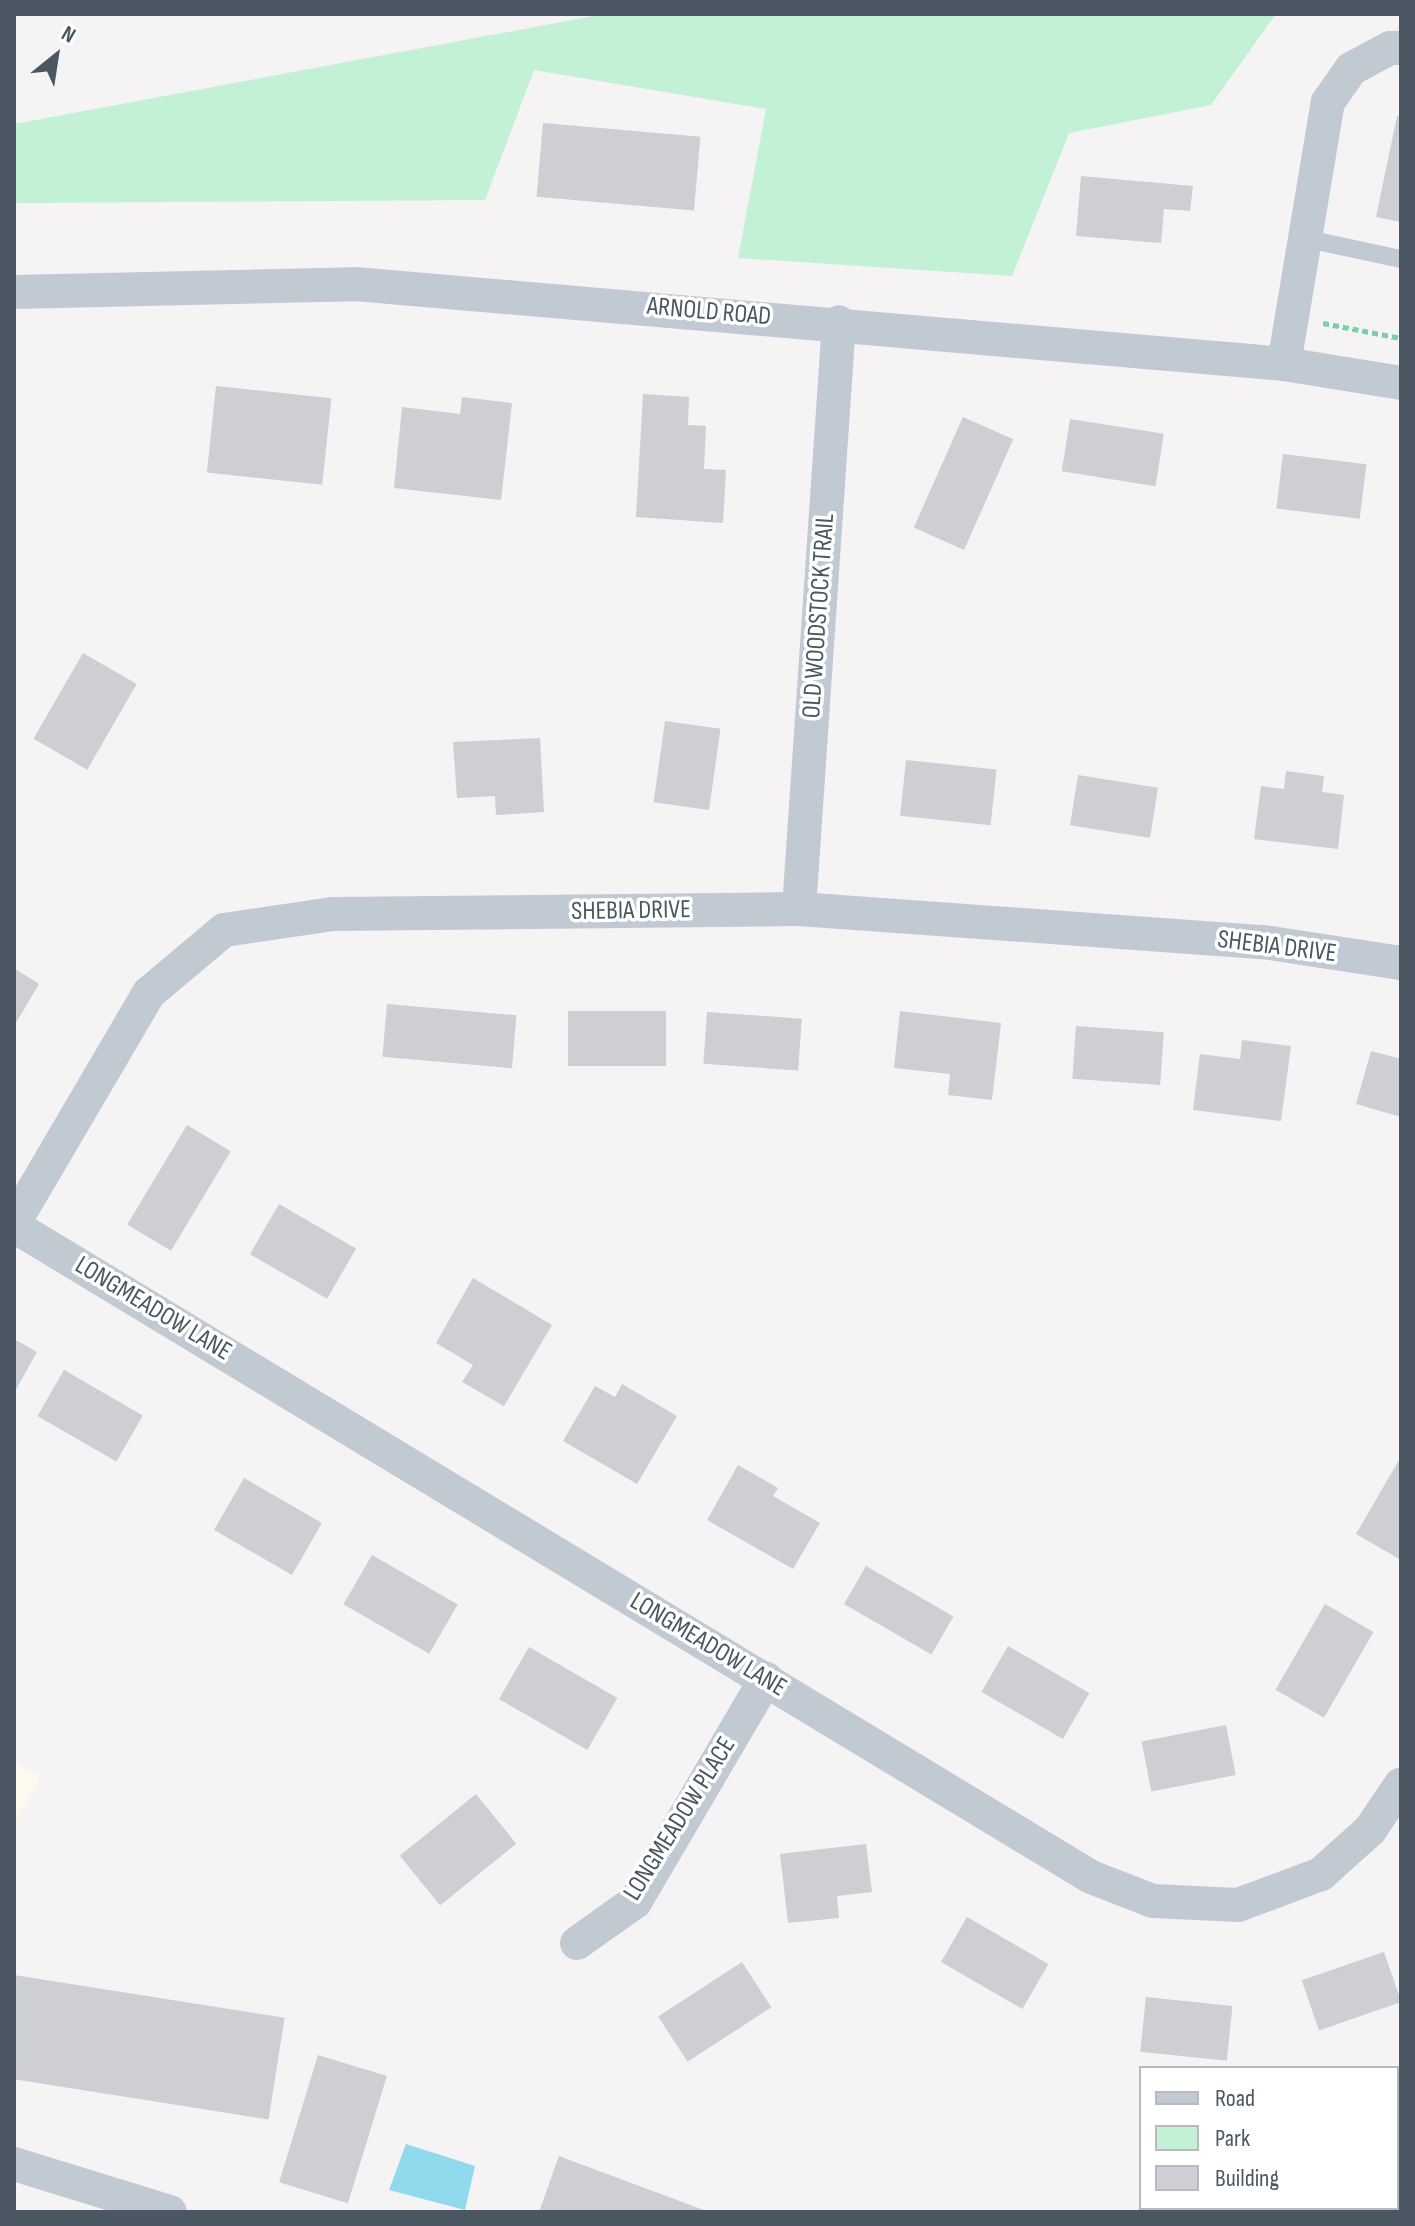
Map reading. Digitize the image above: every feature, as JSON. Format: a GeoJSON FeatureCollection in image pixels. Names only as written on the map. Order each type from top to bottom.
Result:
{"type":"FeatureCollection","features":[{"type":"Feature","properties":{"kind":"street"},"geometry":{"type":"LineString","coordinates":[[1284,364],[1328,102],[1351,69],[1390,48],[1401,48]]}},
{"type":"Feature","properties":{"kind":"street","name":"ARNOLD ROAD"},"geometry":{"type":"LineString","coordinates":[[14,292],[355,284],[839,322],[1284,364],[1401,383]]}},
{"type":"Feature","properties":{"kind":"street","name":"OLD WOODSTOCK TRAIL"},"geometry":{"type":"LineString","coordinates":[[799,909],[839,322]]}},
{"type":"Feature","properties":{"kind":"street","name":"SHEBIA DRIVE"},"geometry":{"type":"LineString","coordinates":[[14,1224],[149,993],[224,930],[332,914],[799,909],[1263,942],[1401,963]]}},
{"type":"Feature","properties":{"kind":"street","name":"LONGMEADOW LANE"},"geometry":{"type":"LineString","coordinates":[[14,1224],[1091,1877],[1153,1901],[1238,1905],[1321,1874],[1370,1830],[1401,1784]]}},
{"type":"Feature","properties":{"kind":"street","name":"LONGMEADOW PLACE"},"geometry":{"type":"LineString","coordinates":[[577,1943],[635,1902],[766,1679]]}},
{"type":"Feature","properties":{"kind":"street"},"geometry":{"type":"LineString","coordinates":[[14,2164],[170,2212]]}},
{"type":"Feature","properties":{"kind":"lane"},"geometry":{"type":"LineString","coordinates":[[1303,238],[1401,259]]}},
{"type":"Feature","properties":{"kind":"path"},"geometry":{"type":"LineString","coordinates":[[1291,316],[1401,338]]}},
{"type":"Feature","properties":{"kind":"shaded area"},"geometry":{"type":"Polygon","coordinates":[[[14,1760],[40,1777],[14,1826],[14,1760]]]}},
{"type":"Feature","properties":{"kind":"green space"},"geometry":{"type":"Polygon","coordinates":[[[604,14],[1276,14],[1211,105],[1069,133],[1012,276],[738,258],[766,109],[534,70],[485,200],[14,203],[14,124],[604,14]]]}},
{"type":"Feature","properties":{"kind":"water"},"geometry":{"type":"Polygon","coordinates":[[[406,2144],[475,2166],[465,2210],[389,2190],[406,2144]]]}},
{"type":"Feature","properties":{"kind":"building"},"geometry":{"type":"Polygon","coordinates":[[[1397,116],[1401,117],[1401,222],[1376,217],[1397,116]]]}},
{"type":"Feature","properties":{"kind":"building"},"geometry":{"type":"Polygon","coordinates":[[[543,123],[700,137],[694,210],[537,197],[543,123]]]}},
{"type":"Feature","properties":{"kind":"building"},"geometry":{"type":"Polygon","coordinates":[[[1081,176],[1193,186],[1190,211],[1164,209],[1161,243],[1076,236],[1081,176]]]}},
{"type":"Feature","properties":{"kind":"building"},"geometry":{"type":"Polygon","coordinates":[[[216,386],[331,398],[322,485],[207,473],[216,386]]]}},
{"type":"Feature","properties":{"kind":"building"},"geometry":{"type":"Polygon","coordinates":[[[643,394],[689,397],[688,425],[706,426],[704,469],[726,470],[723,523],[636,517],[643,394]]]}},
{"type":"Feature","properties":{"kind":"building"},"geometry":{"type":"Polygon","coordinates":[[[462,397],[512,403],[501,500],[394,488],[402,407],[460,414],[462,397]]]}},
{"type":"Feature","properties":{"kind":"building"},"geometry":{"type":"Polygon","coordinates":[[[963,417],[1013,439],[964,550],[914,528],[963,417]]]}},
{"type":"Feature","properties":{"kind":"building"},"geometry":{"type":"Polygon","coordinates":[[[1070,419],[1164,434],[1156,486],[1062,471],[1070,419]]]}},
{"type":"Feature","properties":{"kind":"building"},"geometry":{"type":"Polygon","coordinates":[[[1283,454],[1366,464],[1360,519],[1276,509],[1283,454]]]}},
{"type":"Feature","properties":{"kind":"building"},"geometry":{"type":"Polygon","coordinates":[[[83,653],[137,684],[87,770],[34,739],[83,653]]]}},
{"type":"Feature","properties":{"kind":"building"},"geometry":{"type":"Polygon","coordinates":[[[665,721],[720,729],[709,810],[654,802],[665,721]]]}},
{"type":"Feature","properties":{"kind":"building"},"geometry":{"type":"Polygon","coordinates":[[[540,738],[544,812],[496,815],[495,796],[457,798],[453,742],[540,738]]]}},
{"type":"Feature","properties":{"kind":"building"},"geometry":{"type":"Polygon","coordinates":[[[906,760],[997,770],[991,825],[900,816],[906,760]]]}},
{"type":"Feature","properties":{"kind":"building"},"geometry":{"type":"Polygon","coordinates":[[[1286,771],[1324,776],[1322,792],[1344,795],[1338,849],[1254,839],[1261,786],[1284,789],[1286,771]]]}},
{"type":"Feature","properties":{"kind":"building"},"geometry":{"type":"Polygon","coordinates":[[[1078,775],[1158,788],[1150,838],[1070,825],[1078,775]]]}},
{"type":"Feature","properties":{"kind":"building"},"geometry":{"type":"Polygon","coordinates":[[[14,968],[39,984],[14,1026],[14,968]]]}},
{"type":"Feature","properties":{"kind":"building"},"geometry":{"type":"Polygon","coordinates":[[[387,1004],[517,1015],[512,1068],[382,1057],[387,1004]]]}},
{"type":"Feature","properties":{"kind":"building"},"geometry":{"type":"Polygon","coordinates":[[[568,1011],[666,1011],[666,1066],[568,1066],[568,1011]]]}},
{"type":"Feature","properties":{"kind":"building"},"geometry":{"type":"Polygon","coordinates":[[[900,1011],[1001,1023],[992,1100],[948,1095],[950,1074],[894,1068],[900,1011]]]}},
{"type":"Feature","properties":{"kind":"building"},"geometry":{"type":"Polygon","coordinates":[[[707,1012],[802,1019],[798,1071],[703,1064],[707,1012]]]}},
{"type":"Feature","properties":{"kind":"building"},"geometry":{"type":"Polygon","coordinates":[[[1076,1026],[1164,1032],[1160,1085],[1072,1079],[1076,1026]]]}},
{"type":"Feature","properties":{"kind":"building"},"geometry":{"type":"Polygon","coordinates":[[[1242,1040],[1291,1046],[1281,1121],[1193,1110],[1200,1054],[1240,1059],[1242,1040]]]}},
{"type":"Feature","properties":{"kind":"building"},"geometry":{"type":"Polygon","coordinates":[[[1371,1051],[1401,1059],[1401,1117],[1356,1104],[1371,1051]]]}},
{"type":"Feature","properties":{"kind":"building"},"geometry":{"type":"Polygon","coordinates":[[[187,1125],[231,1151],[171,1251],[127,1224],[187,1125]]]}},
{"type":"Feature","properties":{"kind":"building"},"geometry":{"type":"Polygon","coordinates":[[[279,1204],[356,1248],[327,1299],[250,1254],[279,1204]]]}},
{"type":"Feature","properties":{"kind":"building"},"geometry":{"type":"Polygon","coordinates":[[[473,1278],[552,1325],[504,1406],[462,1382],[473,1365],[436,1343],[473,1278]]]}},
{"type":"Feature","properties":{"kind":"building"},"geometry":{"type":"Polygon","coordinates":[[[14,1339],[37,1352],[14,1393],[14,1339]]]}},
{"type":"Feature","properties":{"kind":"building"},"geometry":{"type":"Polygon","coordinates":[[[64,1370],[143,1416],[116,1461],[38,1416],[64,1370]]]}},
{"type":"Feature","properties":{"kind":"building"},"geometry":{"type":"Polygon","coordinates":[[[622,1384],[677,1416],[637,1484],[563,1441],[595,1386],[615,1397],[622,1384]]]}},
{"type":"Feature","properties":{"kind":"building"},"geometry":{"type":"Polygon","coordinates":[[[1399,1460],[1401,1462],[1401,1560],[1356,1534],[1399,1460]]]}},
{"type":"Feature","properties":{"kind":"building"},"geometry":{"type":"Polygon","coordinates":[[[738,1465],[778,1488],[773,1496],[820,1523],[793,1569],[707,1520],[738,1465]]]}},
{"type":"Feature","properties":{"kind":"building"},"geometry":{"type":"Polygon","coordinates":[[[244,1478],[322,1523],[292,1575],[214,1530],[244,1478]]]}},
{"type":"Feature","properties":{"kind":"building"},"geometry":{"type":"Polygon","coordinates":[[[372,1555],[458,1604],[429,1654],[344,1604],[372,1555]]]}},
{"type":"Feature","properties":{"kind":"building"},"geometry":{"type":"Polygon","coordinates":[[[866,1566],[953,1616],[931,1655],[844,1604],[866,1566]]]}},
{"type":"Feature","properties":{"kind":"building"},"geometry":{"type":"Polygon","coordinates":[[[1325,1604],[1373,1632],[1324,1718],[1276,1690],[1325,1604]]]}},
{"type":"Feature","properties":{"kind":"building"},"geometry":{"type":"Polygon","coordinates":[[[1008,1646],[1089,1693],[1063,1739],[982,1692],[1008,1646]]]}},
{"type":"Feature","properties":{"kind":"building"},"geometry":{"type":"Polygon","coordinates":[[[529,1647],[617,1698],[587,1750],[499,1699],[529,1647]]]}},
{"type":"Feature","properties":{"kind":"building"},"geometry":{"type":"Polygon","coordinates":[[[1226,1725],[1236,1775],[1151,1791],[1142,1741],[1226,1725]]]}},
{"type":"Feature","properties":{"kind":"building"},"geometry":{"type":"Polygon","coordinates":[[[476,1794],[516,1844],[440,1905],[400,1856],[476,1794]]]}},
{"type":"Feature","properties":{"kind":"building"},"geometry":{"type":"Polygon","coordinates":[[[866,1844],[872,1892],[837,1896],[839,1918],[788,1923],[780,1854],[866,1844]]]}},
{"type":"Feature","properties":{"kind":"building"},"geometry":{"type":"Polygon","coordinates":[[[967,1917],[1048,1964],[1022,2009],[941,1962],[967,1917]]]}},
{"type":"Feature","properties":{"kind":"building"},"geometry":{"type":"Polygon","coordinates":[[[1384,1952],[1401,2002],[1319,2030],[1302,1980],[1384,1952]]]}},
{"type":"Feature","properties":{"kind":"building"},"geometry":{"type":"Polygon","coordinates":[[[742,1962],[771,2007],[688,2062],[658,2016],[742,1962]]]}},
{"type":"Feature","properties":{"kind":"building"},"geometry":{"type":"Polygon","coordinates":[[[14,1975],[285,2018],[269,2120],[14,2079],[14,1975]]]}},
{"type":"Feature","properties":{"kind":"building"},"geometry":{"type":"Polygon","coordinates":[[[1146,1997],[1233,2006],[1227,2061],[1140,2052],[1146,1997]]]}},
{"type":"Feature","properties":{"kind":"building"},"geometry":{"type":"Polygon","coordinates":[[[318,2055],[387,2076],[348,2203],[279,2182],[318,2055]]]}},
{"type":"Feature","properties":{"kind":"building"},"geometry":{"type":"Polygon","coordinates":[[[559,2156],[709,2212],[539,2212],[559,2156]]]}}]}
